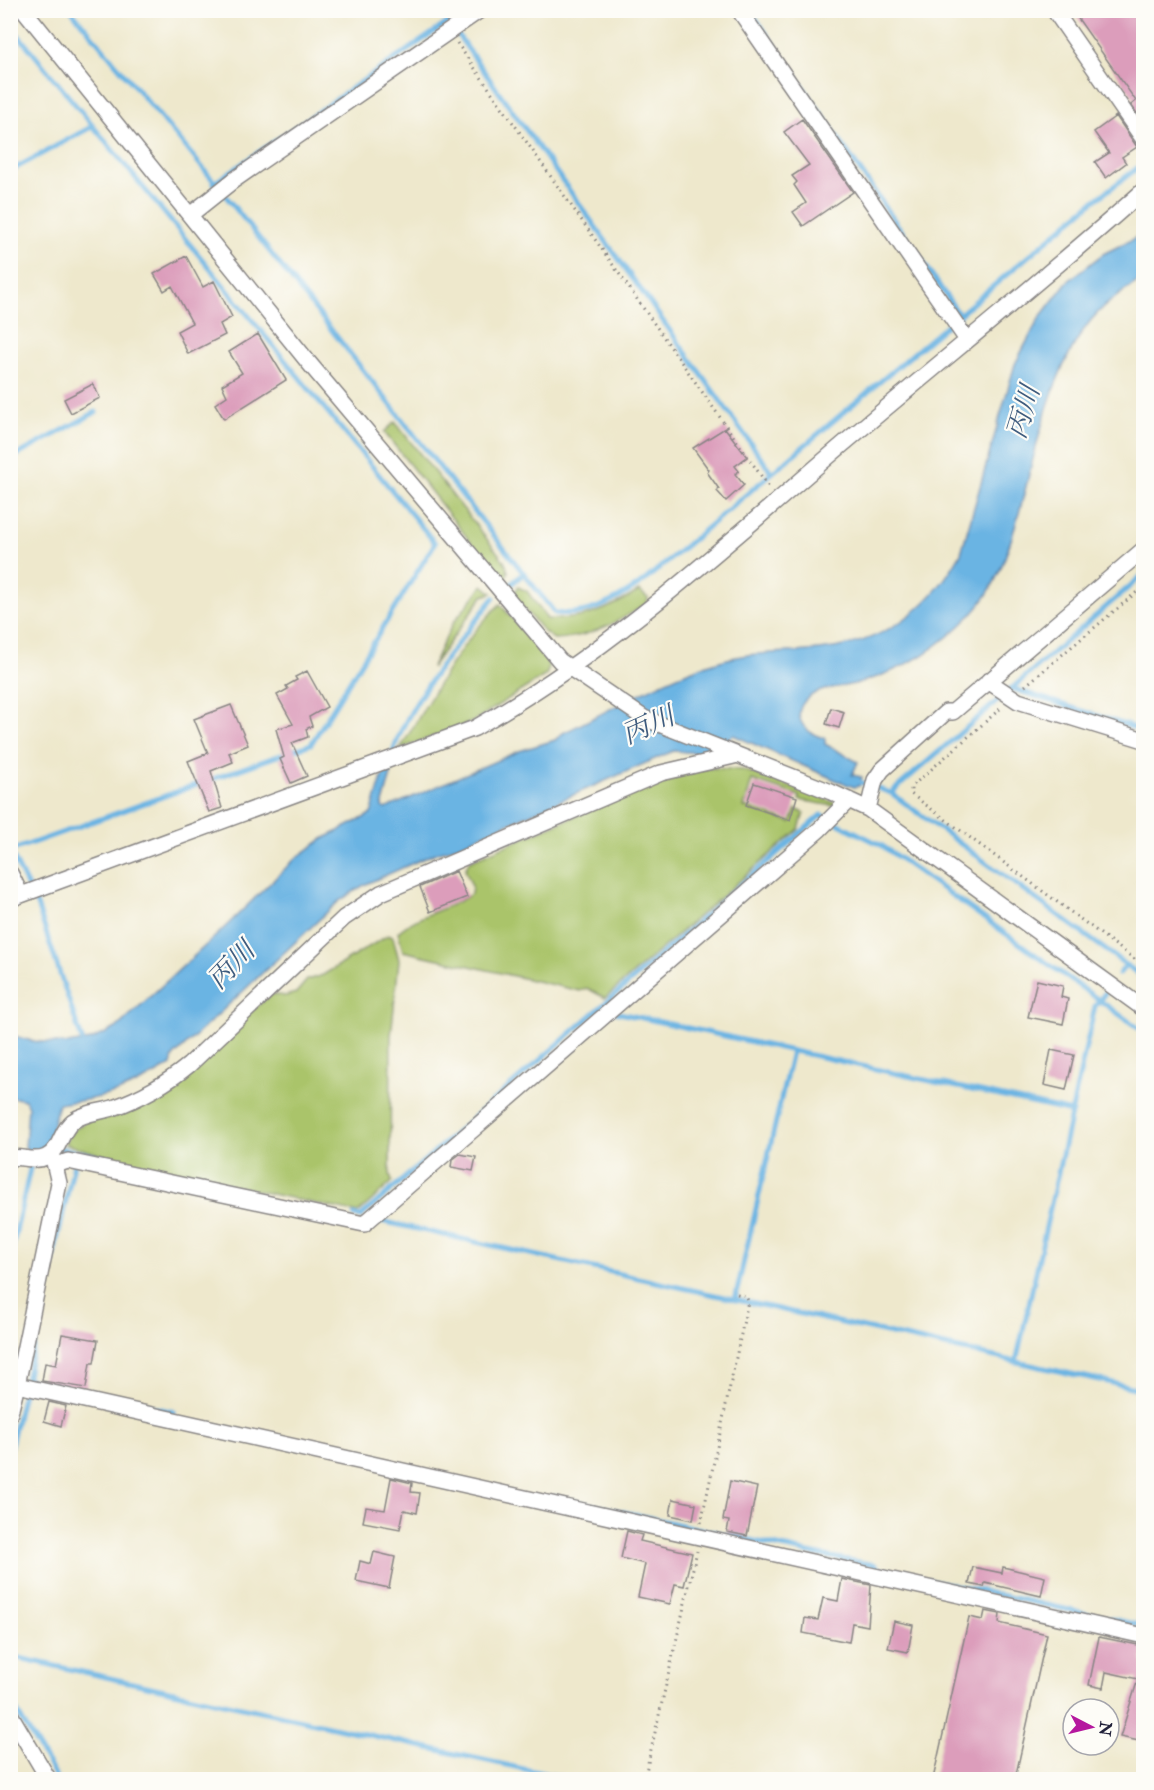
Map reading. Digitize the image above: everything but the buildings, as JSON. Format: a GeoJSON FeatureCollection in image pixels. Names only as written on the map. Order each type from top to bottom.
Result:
{"type":"FeatureCollection","features":[{"type":"Feature","properties":{"kind":"street"},"geometry":{"type":"LineString","coordinates":[[24,10],[539,639],[573,671],[644,718],[868,809],[1143,1009]]}},
{"type":"Feature","properties":{"kind":"street"},"geometry":{"type":"LineString","coordinates":[[190,215],[234,180],[480,10]]}},
{"type":"Feature","properties":{"kind":"street"},"geometry":{"type":"LineString","coordinates":[[739,10],[964,335]]}},
{"type":"Feature","properties":{"kind":"street"},"geometry":{"type":"LineString","coordinates":[[1054,10],[1143,140]]}},
{"type":"Feature","properties":{"kind":"street"},"geometry":{"type":"LineString","coordinates":[[10,873],[23,894],[475,728],[573,671],[682,582],[964,335],[1143,190]]}},
{"type":"Feature","properties":{"kind":"street"},"geometry":{"type":"LineString","coordinates":[[868,809],[873,786],[882,770],[946,712],[953,712],[1007,691],[1143,549]]}},
{"type":"Feature","properties":{"kind":"street"},"geometry":{"type":"LineString","coordinates":[[1007,691],[1143,740]]}},
{"type":"Feature","properties":{"kind":"street"},"geometry":{"type":"LineString","coordinates":[[45,1158],[68,1126],[78,1118],[129,1102],[177,1075],[344,918],[381,893],[661,773],[728,753]]}},
{"type":"Feature","properties":{"kind":"street"},"geometry":{"type":"LineString","coordinates":[[45,1158],[364,1224],[830,820],[849,800]]}},
{"type":"Feature","properties":{"kind":"street"},"geometry":{"type":"LineString","coordinates":[[10,1413],[23,1386],[57,1199],[59,1184],[45,1158]]}},
{"type":"Feature","properties":{"kind":"street"},"geometry":{"type":"LineString","coordinates":[[23,1386],[700,1532],[1143,1636]]}},
{"type":"Feature","properties":{"kind":"street"},"geometry":{"type":"LineString","coordinates":[[10,1714],[50,1779]]}},
{"type":"Feature","properties":{"kind":"path"},"geometry":{"type":"LineString","coordinates":[[450,31],[767,484]]}},
{"type":"Feature","properties":{"kind":"path"},"geometry":{"type":"LineString","coordinates":[[1143,586],[1007,691],[911,787],[910,794],[1143,966]]}},
{"type":"Feature","properties":{"kind":"path"},"geometry":{"type":"LineString","coordinates":[[10,1113],[13,1122],[45,1158]]}},
{"type":"Feature","properties":{"kind":"path"},"geometry":{"type":"LineString","coordinates":[[644,1779],[700,1532],[747,1306],[746,1296],[733,1293]]}},
{"type":"Feature","properties":{"kind":"green space"},"geometry":{"type":"Polygon","coordinates":[[[395,422],[505,562],[508,572],[503,583],[384,432],[395,422]]]}},
{"type":"Feature","properties":{"kind":"green space"},"geometry":{"type":"Polygon","coordinates":[[[483,585],[492,593],[483,596],[431,668],[453,623],[483,585]]]}},
{"type":"Feature","properties":{"kind":"green space"},"geometry":{"type":"Polygon","coordinates":[[[518,587],[527,591],[547,619],[584,616],[617,603],[639,591],[648,598],[647,603],[637,610],[603,628],[578,636],[554,639],[545,633],[513,596],[518,587]]]}},
{"type":"Feature","properties":{"kind":"green space"},"geometry":{"type":"Polygon","coordinates":[[[500,604],[546,659],[549,668],[546,675],[472,722],[400,749],[458,655],[500,604]]]}},
{"type":"Feature","properties":{"kind":"green space"},"geometry":{"type":"Polygon","coordinates":[[[715,768],[743,770],[836,803],[833,806],[799,800],[800,796],[752,780],[744,807],[791,822],[796,809],[804,813],[799,829],[605,998],[587,988],[580,991],[403,951],[398,932],[415,920],[471,894],[472,886],[465,870],[469,861],[657,782],[689,770],[715,768]]]}},
{"type":"Feature","properties":{"kind":"green space"},"geometry":{"type":"Polygon","coordinates":[[[388,935],[393,937],[399,960],[391,1036],[390,1174],[392,1182],[358,1213],[123,1161],[65,1144],[73,1130],[87,1121],[138,1105],[272,994],[285,996],[296,993],[307,980],[323,975],[388,935]]]}},
{"type":"Feature","properties":{"kind":"water","name":"丙川"},"geometry":{"type":"Polygon","coordinates":[[[1143,234],[1143,278],[1094,317],[1074,346],[1062,369],[1044,419],[1010,545],[988,593],[960,626],[922,655],[878,677],[820,691],[803,703],[799,716],[805,727],[817,736],[825,738],[825,744],[858,762],[852,775],[862,777],[859,786],[854,787],[838,781],[733,735],[713,754],[673,751],[448,850],[438,852],[364,885],[339,901],[173,1057],[171,1065],[117,1092],[58,1104],[47,1148],[37,1153],[28,1151],[25,1147],[28,1107],[25,1100],[11,1097],[11,1035],[32,1041],[68,1044],[91,1040],[116,1028],[296,858],[323,839],[371,814],[383,774],[392,771],[382,807],[385,809],[519,751],[555,740],[563,733],[639,694],[697,668],[747,655],[819,650],[855,643],[893,627],[909,616],[938,588],[961,553],[1015,364],[1040,317],[1067,282],[1103,254],[1143,234]]]}},
{"type":"Feature","properties":{"kind":"waterway"},"geometry":{"type":"LineString","coordinates":[[71,10],[217,185],[555,613],[567,614],[591,610],[624,595],[644,581],[1089,205],[1144,163]]}},
{"type":"Feature","properties":{"kind":"waterway"},"geometry":{"type":"LineString","coordinates":[[441,10],[449,22]]}},
{"type":"Feature","properties":{"kind":"waterway"},"geometry":{"type":"LineString","coordinates":[[214,183],[466,10]]}},
{"type":"Feature","properties":{"kind":"waterway"},"geometry":{"type":"LineString","coordinates":[[750,10],[960,316]]}},
{"type":"Feature","properties":{"kind":"waterway"},"geometry":{"type":"LineString","coordinates":[[10,25],[435,543],[311,744],[10,851]]}},
{"type":"Feature","properties":{"kind":"waterway"},"geometry":{"type":"LineString","coordinates":[[458,35],[772,473]]}},
{"type":"Feature","properties":{"kind":"waterway"},"geometry":{"type":"LineString","coordinates":[[10,171],[93,126]]}},
{"type":"Feature","properties":{"kind":"waterway"},"geometry":{"type":"LineString","coordinates":[[10,459],[96,412]]}},
{"type":"Feature","properties":{"kind":"waterway"},"geometry":{"type":"LineString","coordinates":[[509,586],[524,573]]}},
{"type":"Feature","properties":{"kind":"waterway"},"geometry":{"type":"LineString","coordinates":[[891,793],[1144,574]]}},
{"type":"Feature","properties":{"kind":"waterway"},"geometry":{"type":"LineString","coordinates":[[392,755],[409,716],[436,673],[494,598]]}},
{"type":"Feature","properties":{"kind":"waterway"},"geometry":{"type":"LineString","coordinates":[[1011,688],[1144,731]]}},
{"type":"Feature","properties":{"kind":"waterway"},"geometry":{"type":"LineString","coordinates":[[854,780],[891,793],[1144,978]]}},
{"type":"Feature","properties":{"kind":"waterway"},"geometry":{"type":"LineString","coordinates":[[354,1215],[360,1217],[821,815],[881,845],[1144,1032]]}},
{"type":"Feature","properties":{"kind":"waterway"},"geometry":{"type":"LineString","coordinates":[[10,851],[37,905],[82,1040]]}},
{"type":"Feature","properties":{"kind":"waterway"},"geometry":{"type":"LineString","coordinates":[[1119,974],[1126,965]]}},
{"type":"Feature","properties":{"kind":"waterway"},"geometry":{"type":"LineString","coordinates":[[1016,1362],[1095,1006],[1105,993]]}},
{"type":"Feature","properties":{"kind":"waterway"},"geometry":{"type":"LineString","coordinates":[[615,1012],[1072,1112]]}},
{"type":"Feature","properties":{"kind":"waterway"},"geometry":{"type":"LineString","coordinates":[[735,1300],[792,1051]]}},
{"type":"Feature","properties":{"kind":"waterway"},"geometry":{"type":"LineString","coordinates":[[59,1148],[228,1187]]}},
{"type":"Feature","properties":{"kind":"waterway"},"geometry":{"type":"LineString","coordinates":[[10,1258],[32,1160]]}},
{"type":"Feature","properties":{"kind":"waterway"},"geometry":{"type":"LineString","coordinates":[[26,1380],[74,1164]]}},
{"type":"Feature","properties":{"kind":"waterway"},"geometry":{"type":"LineString","coordinates":[[372,1219],[1144,1390]]}},
{"type":"Feature","properties":{"kind":"waterway"},"geometry":{"type":"LineString","coordinates":[[27,1379],[174,1412]]}},
{"type":"Feature","properties":{"kind":"waterway"},"geometry":{"type":"LineString","coordinates":[[10,1449],[24,1389]]}},
{"type":"Feature","properties":{"kind":"waterway"},"geometry":{"type":"LineString","coordinates":[[555,1497],[809,1553],[875,1565],[878,1569],[1144,1626]]}},
{"type":"Feature","properties":{"kind":"waterway"},"geometry":{"type":"LineString","coordinates":[[10,1656],[574,1780]]}},
{"type":"Feature","properties":{"kind":"waterway"},"geometry":{"type":"LineString","coordinates":[[10,1700],[58,1780]]}}]}
